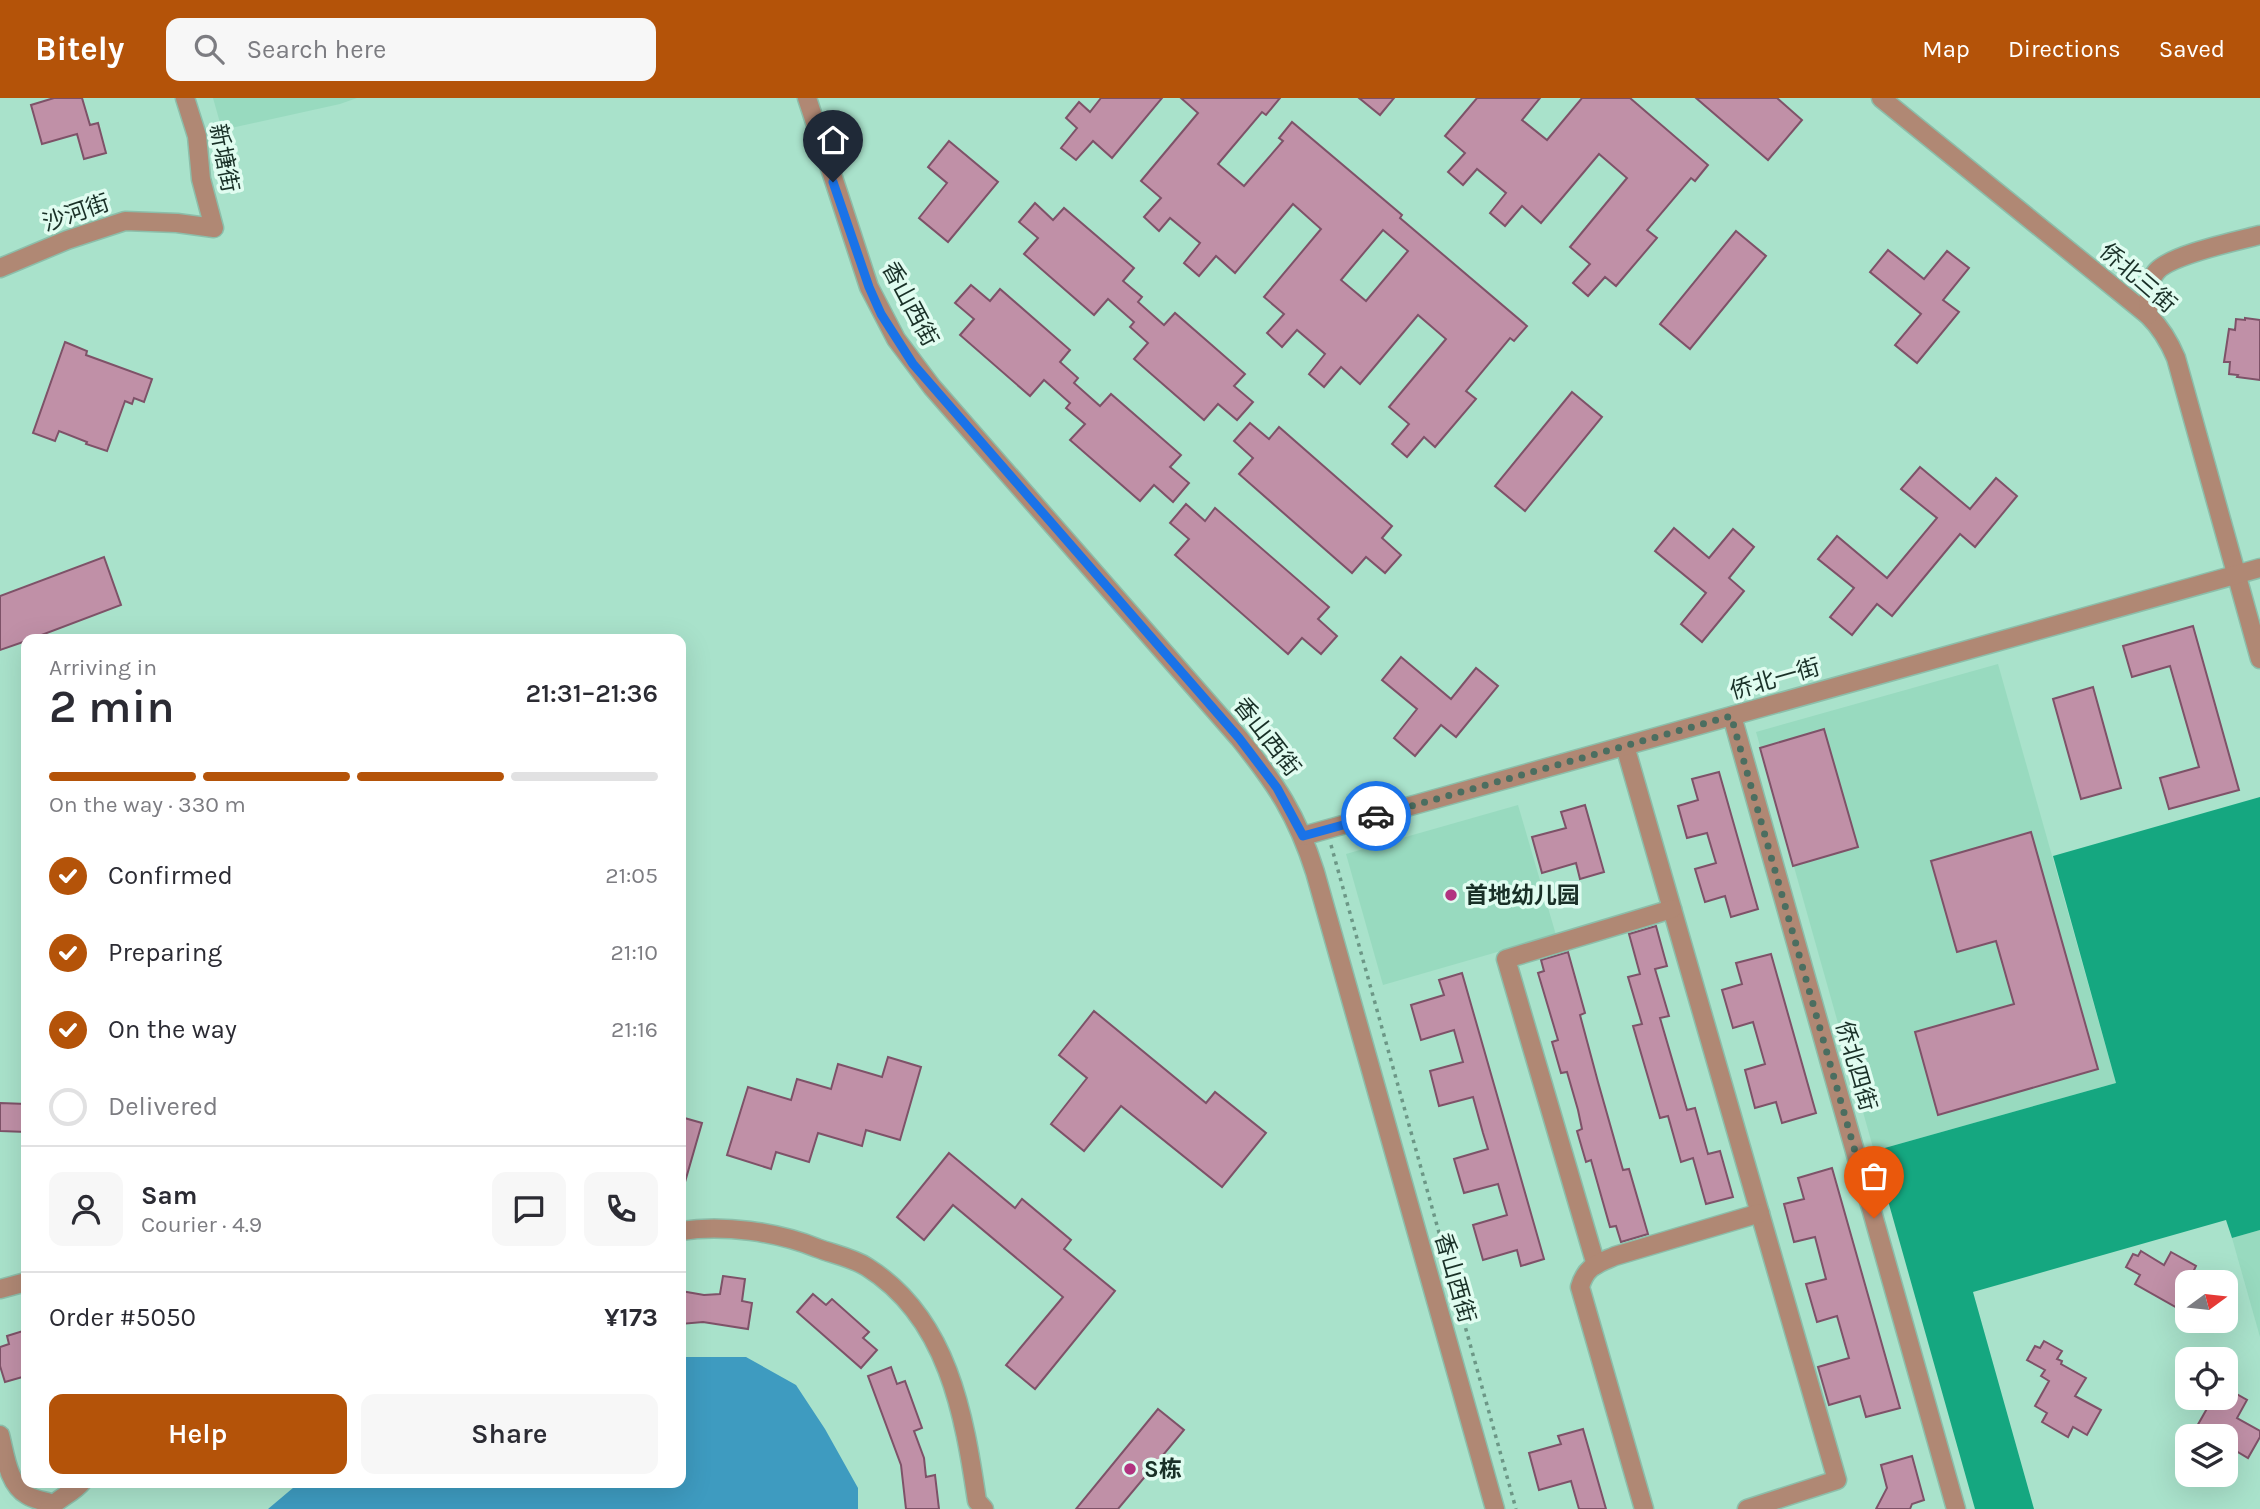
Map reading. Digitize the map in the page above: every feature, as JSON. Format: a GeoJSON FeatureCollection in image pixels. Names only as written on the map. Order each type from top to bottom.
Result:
{"type":"FeatureCollection","features":[{"type":"Feature","properties":{"kind":"street","name":"新塘街"},"geometry":{"type":"LineString","coordinates":[[186,98],[197,136],[201,179],[214,228]]}},
{"type":"Feature","properties":{"kind":"street","name":"香山西街"},"geometry":{"type":"LineString","coordinates":[[807,98],[858,259],[881,314],[896,339],[932,387],[1247,748],[1288,805],[1303,836],[1495,1509]]}},
{"type":"Feature","properties":{"kind":"street","name":"侨北三街"},"geometry":{"type":"LineString","coordinates":[[1881,98],[2148,315],[2165,336],[2176,358],[2260,659]]}},
{"type":"Feature","properties":{"kind":"street","name":"沙河街"},"geometry":{"type":"LineString","coordinates":[[0,268],[67,240],[125,221],[214,228]]}},
{"type":"Feature","properties":{"kind":"street"},"geometry":{"type":"LineString","coordinates":[[2148,315],[2152,279],[2162,265],[2260,235]]}},
{"type":"Feature","properties":{"kind":"street","name":"侨北一街"},"geometry":{"type":"LineString","coordinates":[[1303,836],[2260,568]]}},
{"type":"Feature","properties":{"kind":"street","name":"侨北四街"},"geometry":{"type":"LineString","coordinates":[[1731,716],[1956,1509]]}},
{"type":"Feature","properties":{"kind":"street"},"geometry":{"type":"LineString","coordinates":[[1625,746],[1837,1480],[1747,1509]]}},
{"type":"Feature","properties":{"kind":"street"},"geometry":{"type":"LineString","coordinates":[[1596,1265],[1506,959],[1672,909]]}},
{"type":"Feature","properties":{"kind":"street"},"geometry":{"type":"LineString","coordinates":[[1644,1509],[1580,1287],[1583,1274],[1615,1256],[1759,1213]]}},
{"type":"Feature","properties":{"kind":"street"},"geometry":{"type":"LineString","coordinates":[[686,1231],[746,1230],[802,1241],[866,1266],[896,1290],[939,1348],[956,1393],[977,1501],[984,1509]]}},
{"type":"Feature","properties":{"kind":"street"},"geometry":{"type":"LineString","coordinates":[[0,1289],[21,1283]]}},
{"type":"Feature","properties":{"kind":"street"},"geometry":{"type":"LineString","coordinates":[[0,1435],[17,1487],[27,1496],[51,1507],[78,1488]]}},
{"type":"Feature","properties":{"kind":"path"},"geometry":{"type":"LineString","coordinates":[[1327,830],[1516,1509]]}},
{"type":"Feature","properties":{"kind":"shaded area"},"geometry":{"type":"Polygon","coordinates":[[[213,98],[357,98],[222,130],[213,98]]]}},
{"type":"Feature","properties":{"kind":"shaded area"},"geometry":{"type":"Polygon","coordinates":[[[1998,664],[2116,1083],[1874,1151],[1756,732],[1998,664]]]}},
{"type":"Feature","properties":{"kind":"shaded area","name":"首地幼儿园"},"geometry":{"type":"Polygon","coordinates":[[[1518,805],[1556,935],[1383,985],[1346,854],[1518,805]]]}},
{"type":"Feature","properties":{"kind":"shaded area"},"geometry":{"type":"Polygon","coordinates":[[[2260,1230],[2260,1337],[2232,1238],[2260,1230]]]}},
{"type":"Feature","properties":{"kind":"green space"},"geometry":{"type":"Polygon","coordinates":[[[2260,797],[2260,1230],[2232,1238],[2226,1220],[1973,1292],[2034,1509],[1975,1509],[1874,1151],[2116,1083],[2053,856],[2260,797]]]}},
{"type":"Feature","properties":{"kind":"water"},"geometry":{"type":"Polygon","coordinates":[[[686,1357],[746,1357],[796,1385],[825,1429],[858,1488],[858,1509],[268,1509],[293,1488],[686,1488],[686,1357]]]}},
{"type":"Feature","properties":{"kind":"building"},"geometry":{"type":"Polygon","coordinates":[[[54,98],[82,98],[90,125],[98,123],[106,153],[84,159],[77,134],[42,144],[31,105],[54,98]]]}},
{"type":"Feature","properties":{"kind":"building"},"geometry":{"type":"Polygon","coordinates":[[[1101,98],[1162,98],[1112,158],[1093,141],[1076,160],[1061,148],[1077,128],[1066,118],[1079,102],[1090,112],[1101,98]]]}},
{"type":"Feature","properties":{"kind":"building"},"geometry":{"type":"Polygon","coordinates":[[[1181,98],[1280,98],[1266,115],[1262,112],[1218,164],[1244,186],[1283,141],[1279,138],[1292,122],[1527,326],[1514,341],[1510,338],[1466,391],[1476,399],[1435,447],[1424,437],[1407,457],[1392,444],[1409,424],[1389,407],[1446,339],[1418,315],[1360,384],[1341,367],[1324,387],[1309,374],[1325,354],[1297,330],[1282,347],[1267,333],[1284,314],[1264,297],[1321,229],[1293,204],[1235,273],[1216,256],[1199,276],[1184,263],[1200,243],[1170,218],[1159,231],[1144,217],[1161,198],[1141,181],[1198,113],[1181,98]],[[1383,230],[1341,280],[1366,301],[1408,251],[1383,230]]]}},
{"type":"Feature","properties":{"kind":"building"},"geometry":{"type":"Polygon","coordinates":[[[1359,98],[1394,98],[1380,115],[1359,98]]]}},
{"type":"Feature","properties":{"kind":"building"},"geometry":{"type":"Polygon","coordinates":[[[1477,98],[1540,98],[1522,120],[1547,140],[1582,98],[1630,98],[1708,165],[1695,181],[1691,178],[1647,230],[1657,238],[1616,286],[1605,277],[1588,296],[1573,283],[1590,264],[1570,247],[1627,178],[1599,154],[1541,223],[1522,206],[1505,226],[1490,213],[1506,193],[1477,169],[1463,185],[1448,172],[1465,153],[1445,136],[1477,98]]]}},
{"type":"Feature","properties":{"kind":"building"},"geometry":{"type":"Polygon","coordinates":[[[1696,98],[1777,98],[1802,120],[1768,160],[1696,98]]]}},
{"type":"Feature","properties":{"kind":"building"},"geometry":{"type":"Polygon","coordinates":[[[949,141],[998,182],[948,242],[919,218],[947,183],[928,167],[949,141]]]}},
{"type":"Feature","properties":{"kind":"building"},"geometry":{"type":"Polygon","coordinates":[[[1035,203],[1053,220],[1064,208],[1134,268],[1123,281],[1142,297],[1138,302],[1164,325],[1175,313],[1245,374],[1234,386],[1253,402],[1237,420],[1218,404],[1204,420],[1134,359],[1148,343],[1130,327],[1134,322],[1108,299],[1094,315],[1024,254],[1038,238],[1019,222],[1035,203]]]}},
{"type":"Feature","properties":{"kind":"building"},"geometry":{"type":"Polygon","coordinates":[[[1736,231],[1766,256],[1690,349],[1660,324],[1736,231]]]}},
{"type":"Feature","properties":{"kind":"building"},"geometry":{"type":"Polygon","coordinates":[[[1888,250],[1924,279],[1947,251],[1969,268],[1943,300],[1959,312],[1917,363],[1895,345],[1921,314],[1870,272],[1888,250]]]}},
{"type":"Feature","properties":{"kind":"building"},"geometry":{"type":"Polygon","coordinates":[[[971,285],[990,301],[1000,289],[1070,350],[1060,362],[1078,378],[1074,383],[1100,406],[1111,394],[1181,455],[1170,467],[1189,483],[1173,502],[1154,485],[1140,501],[1070,440],[1085,424],[1066,408],[1070,403],[1044,380],[1030,396],[960,335],[974,319],[955,303],[971,285]]]}},
{"type":"Feature","properties":{"kind":"building"},"geometry":{"type":"Polygon","coordinates":[[[2236,319],[2260,320],[2260,380],[2229,374],[2230,362],[2224,362],[2229,329],[2235,330],[2236,319]]]}},
{"type":"Feature","properties":{"kind":"building"},"geometry":{"type":"Polygon","coordinates":[[[65,342],[87,351],[86,355],[152,379],[144,402],[134,398],[132,404],[125,401],[107,451],[59,431],[55,441],[33,433],[65,342]]]}},
{"type":"Feature","properties":{"kind":"building"},"geometry":{"type":"Polygon","coordinates":[[[1572,392],[1602,417],[1525,511],[1495,486],[1572,392]]]}},
{"type":"Feature","properties":{"kind":"building"},"geometry":{"type":"Polygon","coordinates":[[[1250,423],[1269,439],[1279,427],[1392,526],[1382,538],[1401,555],[1385,573],[1366,557],[1352,573],[1239,474],[1253,458],[1234,441],[1250,423]]]}},
{"type":"Feature","properties":{"kind":"building"},"geometry":{"type":"Polygon","coordinates":[[[1920,467],[1970,509],[1996,478],[2017,496],[1975,547],[1960,534],[1892,616],[1877,604],[1852,635],[1830,617],[1854,588],[1818,559],[1837,536],[1887,578],[1937,518],[1901,489],[1920,467]]]}},
{"type":"Feature","properties":{"kind":"building"},"geometry":{"type":"Polygon","coordinates":[[[1186,504],[1205,521],[1215,508],[1329,607],[1318,619],[1337,636],[1321,654],[1302,638],[1288,654],[1175,555],[1189,539],[1170,523],[1186,504]]]}},
{"type":"Feature","properties":{"kind":"building"},"geometry":{"type":"Polygon","coordinates":[[[1674,528],[1709,558],[1733,529],[1754,547],[1729,578],[1744,591],[1702,642],[1681,624],[1706,593],[1655,551],[1674,528]]]}},
{"type":"Feature","properties":{"kind":"building"},"geometry":{"type":"Polygon","coordinates":[[[104,557],[121,605],[44,634],[21,634],[21,643],[0,650],[0,596],[104,557]]]}},
{"type":"Feature","properties":{"kind":"building"},"geometry":{"type":"Polygon","coordinates":[[[2193,626],[2239,790],[2169,809],[2160,778],[2199,767],[2170,666],[2132,677],[2123,646],[2193,626]]]}},
{"type":"Feature","properties":{"kind":"building"},"geometry":{"type":"Polygon","coordinates":[[[1401,657],[1451,699],[1476,668],[1498,686],[1456,737],[1441,725],[1415,756],[1394,738],[1417,709],[1382,680],[1401,657]]]}},
{"type":"Feature","properties":{"kind":"building"},"geometry":{"type":"Polygon","coordinates":[[[2093,687],[2121,788],[2081,799],[2053,699],[2093,687]]]}},
{"type":"Feature","properties":{"kind":"building"},"geometry":{"type":"Polygon","coordinates":[[[1824,729],[1858,847],[1793,866],[1760,748],[1824,729]]]}},
{"type":"Feature","properties":{"kind":"building"},"geometry":{"type":"Polygon","coordinates":[[[1719,772],[1758,909],[1731,917],[1725,896],[1705,902],[1695,869],[1716,863],[1707,833],[1687,838],[1678,806],[1698,800],[1692,779],[1719,772]]]}},
{"type":"Feature","properties":{"kind":"building"},"geometry":{"type":"Polygon","coordinates":[[[1585,805],[1604,872],[1580,879],[1576,863],[1542,873],[1532,837],[1566,828],[1561,812],[1585,805]]]}},
{"type":"Feature","properties":{"kind":"building"},"geometry":{"type":"Polygon","coordinates":[[[2031,832],[2098,1069],[1938,1115],[1915,1032],[2014,1004],[1996,941],[1957,952],[1931,861],[2031,832]]]}},
{"type":"Feature","properties":{"kind":"building"},"geometry":{"type":"Polygon","coordinates":[[[1656,926],[1667,966],[1655,969],[1669,1016],[1660,1018],[1687,1110],[1695,1108],[1708,1154],[1720,1151],[1733,1197],[1706,1204],[1693,1158],[1681,1162],[1668,1116],[1660,1118],[1633,1026],[1642,1024],[1628,977],[1640,974],[1629,934],[1656,926]]]}},
{"type":"Feature","properties":{"kind":"building"},"geometry":{"type":"Polygon","coordinates":[[[1568,952],[1585,1013],[1580,1015],[1598,1082],[1623,1170],[1629,1169],[1648,1234],[1621,1242],[1616,1226],[1610,1227],[1591,1160],[1586,1162],[1577,1131],[1582,1129],[1578,1110],[1567,1072],[1561,1073],[1552,1042],[1558,1040],[1538,973],[1544,971],[1541,960],[1568,952]]]}},
{"type":"Feature","properties":{"kind":"building"},"geometry":{"type":"Polygon","coordinates":[[[1771,954],[1816,1113],[1782,1123],[1776,1102],[1755,1108],[1745,1070],[1765,1064],[1753,1022],[1733,1028],[1722,990],[1742,984],[1736,963],[1771,954]]]}},
{"type":"Feature","properties":{"kind":"building"},"geometry":{"type":"Polygon","coordinates":[[[1462,973],[1544,1259],[1521,1266],[1517,1250],[1483,1260],[1473,1225],[1507,1215],[1498,1184],[1464,1193],[1454,1159],[1488,1149],[1473,1097],[1439,1106],[1430,1071],[1463,1062],[1454,1030],[1421,1040],[1411,1005],[1444,995],[1439,980],[1462,973]]]}},
{"type":"Feature","properties":{"kind":"building"},"geometry":{"type":"Polygon","coordinates":[[[1094,1011],[1206,1103],[1215,1092],[1266,1133],[1222,1187],[1121,1106],[1084,1151],[1051,1124],[1087,1078],[1059,1055],[1094,1011]]]}},
{"type":"Feature","properties":{"kind":"building"},"geometry":{"type":"Polygon","coordinates":[[[888,1057],[921,1067],[900,1140],[866,1130],[862,1146],[818,1133],[809,1162],[776,1152],[771,1169],[727,1155],[748,1087],[791,1100],[797,1079],[831,1089],[838,1064],[882,1077],[888,1057]]]}},
{"type":"Feature","properties":{"kind":"building"},"geometry":{"type":"Polygon","coordinates":[[[0,1103],[21,1104],[21,1132],[0,1131],[0,1103]]]}},
{"type":"Feature","properties":{"kind":"building"},"geometry":{"type":"Polygon","coordinates":[[[686,1118],[702,1123],[686,1179],[686,1118]]]}},
{"type":"Feature","properties":{"kind":"building"},"geometry":{"type":"Polygon","coordinates":[[[949,1153],[1015,1208],[1022,1199],[1071,1240],[1064,1249],[1115,1291],[1035,1389],[1006,1365],[1063,1297],[953,1205],[924,1240],[897,1217],[949,1153]]]}},
{"type":"Feature","properties":{"kind":"building"},"geometry":{"type":"Polygon","coordinates":[[[1832,1168],[1900,1408],[1866,1417],[1860,1396],[1829,1405],[1818,1367],[1849,1358],[1837,1316],[1817,1322],[1806,1284],[1826,1279],[1815,1237],[1794,1242],[1784,1204],[1804,1199],[1798,1178],[1832,1168]]]}},
{"type":"Feature","properties":{"kind":"building"},"geometry":{"type":"Polygon","coordinates":[[[2141,1251],[2164,1265],[2171,1252],[2196,1266],[2194,1270],[2175,1270],[2175,1307],[2135,1284],[2140,1275],[2126,1267],[2133,1254],[2138,1256],[2141,1251]]]}},
{"type":"Feature","properties":{"kind":"building"},"geometry":{"type":"Polygon","coordinates":[[[723,1276],[745,1279],[742,1301],[752,1303],[748,1329],[703,1322],[686,1324],[686,1292],[720,1294],[723,1276]]]}},
{"type":"Feature","properties":{"kind":"building"},"geometry":{"type":"Polygon","coordinates":[[[813,1294],[826,1305],[832,1299],[869,1332],[863,1338],[877,1350],[861,1368],[797,1312],[813,1294]]]}},
{"type":"Feature","properties":{"kind":"building"},"geometry":{"type":"Polygon","coordinates":[[[21,1332],[21,1377],[5,1382],[0,1366],[0,1347],[9,1344],[7,1336],[21,1332]]]}},
{"type":"Feature","properties":{"kind":"building"},"geometry":{"type":"Polygon","coordinates":[[[2044,1341],[2062,1351],[2057,1359],[2062,1361],[2061,1364],[2086,1378],[2075,1396],[2101,1410],[2087,1435],[2073,1427],[2068,1437],[2042,1422],[2047,1413],[2035,1406],[2049,1381],[2041,1376],[2045,1370],[2027,1360],[2035,1346],[2040,1348],[2044,1341]]]}},
{"type":"Feature","properties":{"kind":"building"},"geometry":{"type":"Polygon","coordinates":[[[891,1367],[897,1384],[905,1381],[922,1428],[914,1431],[924,1458],[926,1477],[935,1475],[939,1509],[906,1509],[901,1465],[868,1376],[891,1367]]]}},
{"type":"Feature","properties":{"kind":"building"},"geometry":{"type":"Polygon","coordinates":[[[2238,1395],[2247,1400],[2237,1418],[2260,1431],[2260,1437],[2248,1458],[2238,1452],[2238,1424],[2198,1424],[2206,1410],[2238,1410],[2238,1395]]]}},
{"type":"Feature","properties":{"kind":"building","name":"S栋"},"geometry":{"type":"Polygon","coordinates":[[[1158,1409],[1184,1430],[1118,1509],[1076,1509],[1158,1409]]]}},
{"type":"Feature","properties":{"kind":"building"},"geometry":{"type":"Polygon","coordinates":[[[1583,1429],[1606,1509],[1579,1509],[1571,1481],[1539,1490],[1529,1453],[1561,1444],[1558,1436],[1583,1429]]]}},
{"type":"Feature","properties":{"kind":"building"},"geometry":{"type":"Polygon","coordinates":[[[1912,1456],[1924,1500],[1912,1504],[1910,1509],[1876,1509],[1887,1488],[1881,1465],[1912,1456]]]}},
{"type":"Feature","properties":{"kind":"way so far"},"geometry":{"type":"LineString","coordinates":[[1376,816],[1731,716],[1874,1218]]}},
{"type":"Feature","properties":{"kind":"place","name":"首地幼儿园"},"geometry":{"type":"Point","coordinates":[1451,895]}},
{"type":"Feature","properties":{"kind":"place","name":"S栋"},"geometry":{"type":"Point","coordinates":[1130,1469]}},
{"type":"Feature","properties":{"kind":"route"},"geometry":{"type":"LineString","coordinates":[[833,182],[869,287],[881,314],[913,364],[1239,738],[1277,788],[1303,836],[1376,816]]}}]}
